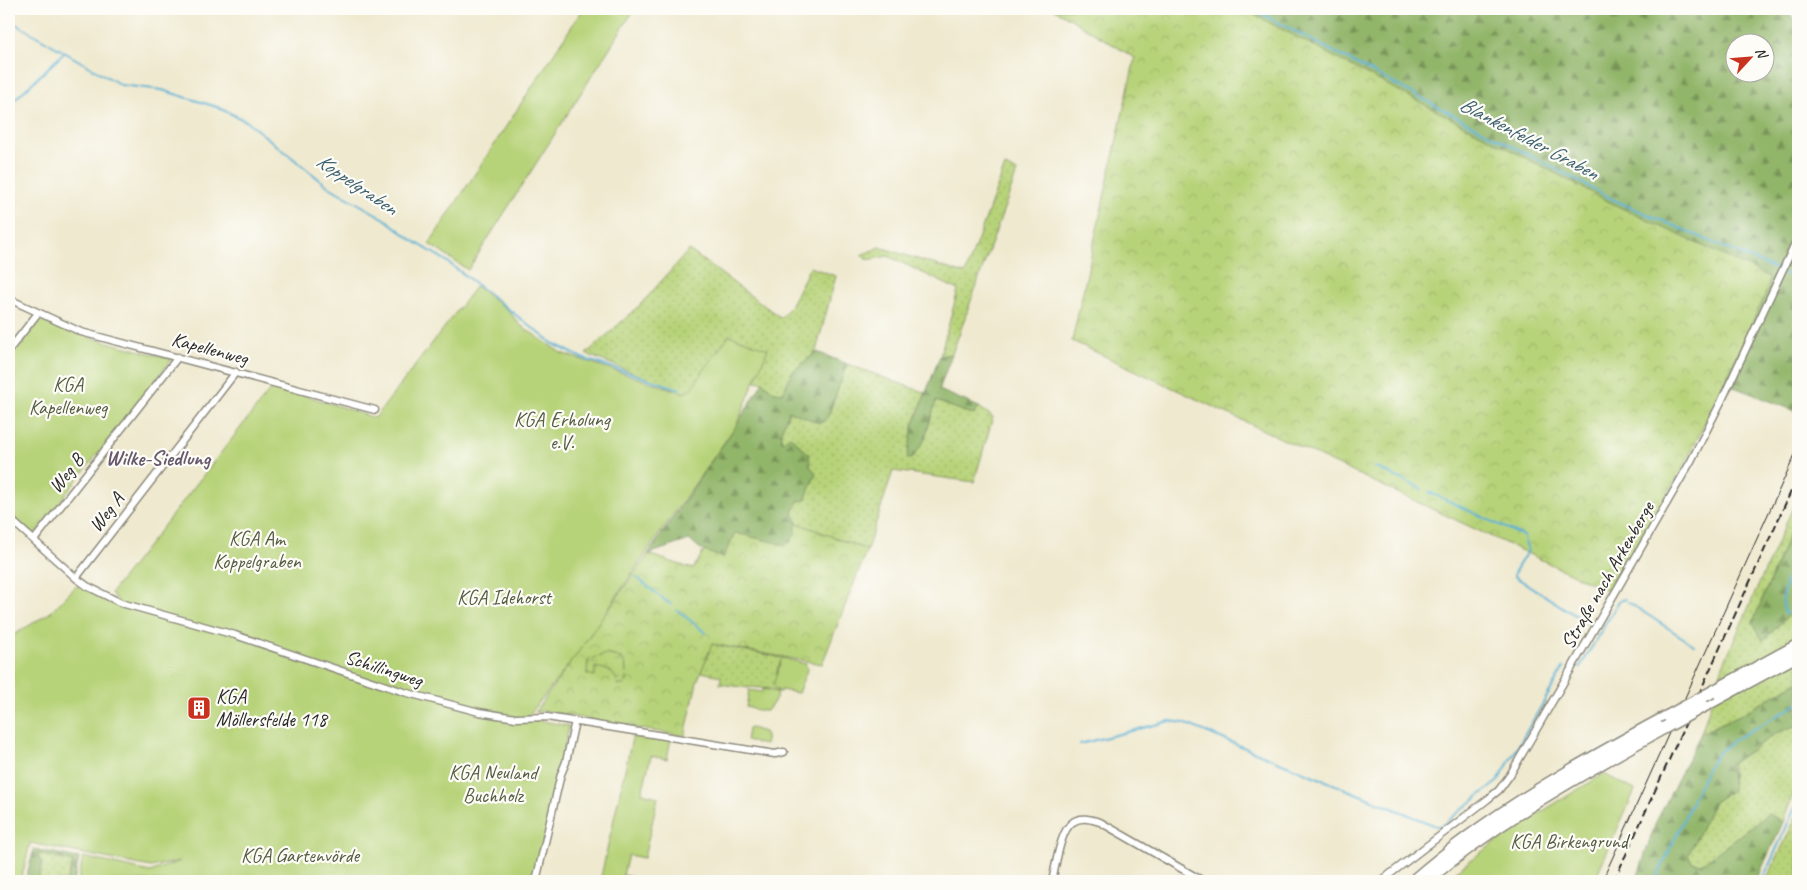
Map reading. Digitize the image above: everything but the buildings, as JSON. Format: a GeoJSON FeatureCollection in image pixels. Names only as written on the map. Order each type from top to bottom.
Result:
{"type":"FeatureCollection","features":[{"type":"Feature","properties":{"kind":"highway"},"geometry":{"type":"LineString","coordinates":[[1412,881],[1490,820],[1586,760],[1798,645]]}},
{"type":"Feature","properties":{"kind":"highway"},"geometry":{"type":"LineString","coordinates":[[1426,881],[1518,813],[1601,763],[1798,655]]}},
{"type":"Feature","properties":{"kind":"highway"},"geometry":{"type":"LineString","coordinates":[[1406,881],[1441,857]]}},
{"type":"Feature","properties":{"kind":"street","name":"Straße nach Arkenberge"},"geometry":{"type":"LineString","coordinates":[[1381,881],[1488,799],[1504,784],[1691,461],[1798,237]]}},
{"type":"Feature","properties":{"kind":"street","name":"Kapellenweg"},"geometry":{"type":"LineString","coordinates":[[9,299],[82,332],[375,410]]}},
{"type":"Feature","properties":{"kind":"street"},"geometry":{"type":"LineString","coordinates":[[9,350],[38,313]]}},
{"type":"Feature","properties":{"kind":"street","name":"Weg B"},"geometry":{"type":"LineString","coordinates":[[34,539],[178,357]]}},
{"type":"Feature","properties":{"kind":"street","name":"Weg A"},"geometry":{"type":"LineString","coordinates":[[76,578],[236,372]]}},
{"type":"Feature","properties":{"kind":"street","name":"Schillingweg"},"geometry":{"type":"LineString","coordinates":[[9,518],[76,578],[87,586],[121,602],[235,635],[358,678],[479,712],[516,718],[547,717],[775,754],[784,752]]}},
{"type":"Feature","properties":{"kind":"street"},"geometry":{"type":"LineString","coordinates":[[536,881],[560,774],[566,762],[575,721]]}},
{"type":"Feature","properties":{"kind":"street"},"geometry":{"type":"LineString","coordinates":[[1052,881],[1062,837],[1067,828],[1072,822],[1088,819],[1100,822],[1203,881]]}},
{"type":"Feature","properties":{"kind":"green space"},"geometry":{"type":"Polygon","coordinates":[[[583,9],[634,10],[468,270],[429,244],[583,9]]]}},
{"type":"Feature","properties":{"kind":"green space"},"geometry":{"type":"Polygon","coordinates":[[[1054,9],[1782,9],[1798,22],[1798,412],[1501,296],[1469,218],[1054,9]]]}},
{"type":"Feature","properties":{"kind":"green space"},"geometry":{"type":"Polygon","coordinates":[[[1054,9],[1243,9],[1619,207],[1769,277],[1768,289],[1685,465],[1608,591],[1072,341],[1135,58],[1054,9]]]}},
{"type":"Feature","properties":{"kind":"green space"},"geometry":{"type":"Polygon","coordinates":[[[1005,166],[1017,172],[952,354],[940,356],[958,290],[888,256],[868,260],[861,255],[880,247],[965,274],[1005,166]]]}},
{"type":"Feature","properties":{"kind":"green space"},"geometry":{"type":"Polygon","coordinates":[[[689,250],[781,318],[789,308],[810,267],[836,276],[816,351],[808,360],[792,372],[783,393],[774,392],[763,382],[755,381],[767,349],[684,393],[586,354],[641,304],[689,250]]]}},
{"type":"Feature","properties":{"kind":"green space"},"geometry":{"type":"Polygon","coordinates":[[[476,286],[508,310],[520,325],[561,353],[684,393],[690,390],[729,335],[768,349],[737,424],[577,654],[527,718],[569,726],[535,881],[78,881],[83,857],[150,872],[180,861],[151,867],[30,843],[21,881],[9,881],[9,638],[51,612],[76,586],[119,602],[111,593],[274,385],[375,418],[476,286]]]}},
{"type":"Feature","properties":{"kind":"green space","name":"KGA Kapellenweg"},"geometry":{"type":"Polygon","coordinates":[[[39,315],[88,337],[172,359],[34,535],[9,514],[9,354],[39,315]]]}},
{"type":"Feature","properties":{"kind":"green space"},"geometry":{"type":"Polygon","coordinates":[[[817,352],[847,364],[827,419],[819,423],[789,411],[781,432],[782,442],[790,436],[809,454],[810,466],[816,473],[805,500],[798,501],[793,513],[797,523],[792,541],[785,545],[735,533],[723,558],[704,551],[689,540],[648,554],[737,424],[763,382],[774,392],[783,393],[792,372],[817,352]]]}},
{"type":"Feature","properties":{"kind":"green space"},"geometry":{"type":"Polygon","coordinates":[[[952,354],[939,390],[979,407],[974,415],[936,401],[924,441],[912,459],[907,459],[913,426],[940,356],[952,354]]]}},
{"type":"Feature","properties":{"kind":"green space"},"geometry":{"type":"Polygon","coordinates":[[[847,364],[926,393],[913,426],[924,441],[936,401],[974,415],[979,407],[993,417],[974,482],[893,471],[867,550],[797,523],[793,513],[810,466],[809,454],[801,447],[782,442],[781,432],[789,410],[819,423],[827,419],[847,364]]]}},
{"type":"Feature","properties":{"kind":"green space"},"geometry":{"type":"Polygon","coordinates":[[[1798,496],[1798,513],[1753,622],[1764,640],[1798,605],[1798,682],[1742,714],[1701,733],[1723,665],[1798,496]]]}},
{"type":"Feature","properties":{"kind":"green space"},"geometry":{"type":"Polygon","coordinates":[[[1798,513],[1798,605],[1763,641],[1753,622],[1798,513]]]}},
{"type":"Feature","properties":{"kind":"green space"},"geometry":{"type":"Polygon","coordinates":[[[797,523],[867,550],[822,664],[712,644],[697,682],[685,736],[546,711],[535,712],[648,554],[693,569],[704,551],[723,558],[735,533],[785,545],[792,541],[797,523]],[[606,654],[588,660],[587,674],[595,676],[595,667],[603,669],[613,674],[618,685],[624,685],[627,680],[625,662],[618,657],[606,654]]]}},
{"type":"Feature","properties":{"kind":"green space"},"geometry":{"type":"Polygon","coordinates":[[[712,644],[783,658],[777,671],[777,692],[771,689],[720,684],[721,676],[701,672],[712,644]]]}},
{"type":"Feature","properties":{"kind":"green space"},"geometry":{"type":"Polygon","coordinates":[[[606,654],[618,657],[625,662],[627,680],[624,685],[618,686],[610,671],[592,676],[587,674],[588,660],[606,654]]]}},
{"type":"Feature","properties":{"kind":"green space"},"geometry":{"type":"Polygon","coordinates":[[[783,658],[806,664],[807,670],[798,693],[781,690],[777,692],[778,690],[773,686],[783,658]]]}},
{"type":"Feature","properties":{"kind":"green space"},"geometry":{"type":"Polygon","coordinates":[[[1798,682],[1798,725],[1776,733],[1730,764],[1733,789],[1714,802],[1688,855],[1692,862],[1702,864],[1768,814],[1783,822],[1756,881],[1636,881],[1656,822],[1701,733],[1742,714],[1798,682]]]}},
{"type":"Feature","properties":{"kind":"green space"},"geometry":{"type":"Polygon","coordinates":[[[763,689],[777,692],[776,699],[767,711],[746,707],[749,690],[762,692],[763,689]]]}},
{"type":"Feature","properties":{"kind":"green space"},"geometry":{"type":"Polygon","coordinates":[[[1798,725],[1798,781],[1783,822],[1768,814],[1702,864],[1692,862],[1688,855],[1714,802],[1733,789],[1732,763],[1776,733],[1798,725]]]}},
{"type":"Feature","properties":{"kind":"green space"},"geometry":{"type":"Polygon","coordinates":[[[751,728],[764,732],[766,745],[746,741],[748,729],[751,728]]]}},
{"type":"Feature","properties":{"kind":"green space"},"geometry":{"type":"Polygon","coordinates":[[[633,734],[671,739],[667,759],[651,756],[642,793],[658,797],[644,858],[628,855],[623,875],[639,879],[638,881],[600,881],[633,734]]]}},
{"type":"Feature","properties":{"kind":"green space","name":"KGA Birkengrund"},"geometry":{"type":"Polygon","coordinates":[[[1604,774],[1635,790],[1594,881],[1444,881],[1501,838],[1604,774]]]}},
{"type":"Feature","properties":{"kind":"green space"},"geometry":{"type":"Polygon","coordinates":[[[1798,813],[1798,881],[1766,881],[1798,813]]]}},
{"type":"Feature","properties":{"kind":"green space"},"geometry":{"type":"Polygon","coordinates":[[[34,849],[79,858],[74,881],[67,881],[73,862],[37,853],[42,864],[38,881],[25,881],[34,849]]]}},
{"type":"Feature","properties":{"kind":"green space"},"geometry":{"type":"Polygon","coordinates":[[[36,853],[73,862],[67,881],[38,881],[42,864],[36,853]]]}},
{"type":"Feature","properties":{"kind":"waterway","name":"Blankenfelder Graben"},"geometry":{"type":"LineString","coordinates":[[1253,9],[1614,200],[1780,271]]}},
{"type":"Feature","properties":{"kind":"waterway","name":"Koppelgraben"},"geometry":{"type":"LineString","coordinates":[[9,20],[121,85],[162,90],[217,107],[246,121],[329,187],[385,219],[412,240],[445,260],[552,343],[582,358],[680,389]]}},
{"type":"Feature","properties":{"kind":"waterway"},"geometry":{"type":"LineString","coordinates":[[9,105],[65,52]]}},
{"type":"Feature","properties":{"kind":"waterway","name":"Blankenfelder Graben"},"geometry":{"type":"LineString","coordinates":[[1784,273],[1798,279]]}},
{"type":"Feature","properties":{"kind":"waterway"},"geometry":{"type":"LineString","coordinates":[[1375,467],[1422,489]]}},
{"type":"Feature","properties":{"kind":"waterway"},"geometry":{"type":"LineString","coordinates":[[1429,492],[1523,536],[1528,550],[1514,576],[1589,624]]}},
{"type":"Feature","properties":{"kind":"waterway"},"geometry":{"type":"LineString","coordinates":[[1786,614],[1783,606],[1783,591],[1798,556]]}},
{"type":"Feature","properties":{"kind":"waterway"},"geometry":{"type":"LineString","coordinates":[[636,577],[671,605]]}},
{"type":"Feature","properties":{"kind":"waterway"},"geometry":{"type":"LineString","coordinates":[[1580,667],[1619,601],[1625,599]]}},
{"type":"Feature","properties":{"kind":"waterway"},"geometry":{"type":"LineString","coordinates":[[1628,602],[1694,645]]}},
{"type":"Feature","properties":{"kind":"waterway"},"geometry":{"type":"LineString","coordinates":[[677,610],[706,633]]}},
{"type":"Feature","properties":{"kind":"waterway"},"geometry":{"type":"LineString","coordinates":[[1080,744],[1170,721],[1184,723],[1436,826],[1441,826],[1498,781],[1564,667]]}},
{"type":"Feature","properties":{"kind":"waterway"},"geometry":{"type":"LineString","coordinates":[[1655,881],[1707,769],[1717,754],[1732,741],[1798,704]]}},
{"type":"Feature","properties":{"kind":"waterway"},"geometry":{"type":"LineString","coordinates":[[1762,881],[1798,801]]}},
{"type":"Feature","properties":{"kind":"tram line"},"geometry":{"type":"LineString","coordinates":[[1602,881],[1798,448]]}},
{"type":"Feature","properties":{"kind":"railway"},"geometry":{"type":"LineString","coordinates":[[1614,881],[1798,476]]}},
{"type":"Feature","properties":{"kind":"place","name":"KGA Möllersfelde 118"},"geometry":{"type":"Point","coordinates":[199,708]}},
{"type":"Feature","properties":{"kind":"district","name":"Wilke-Siedlung"},"geometry":{"type":"Point","coordinates":[158,458]}},
{"type":"Feature","properties":{"kind":"park label","name":"KGA Erholung e.V."},"geometry":{"type":"Point","coordinates":[562,430]}},
{"type":"Feature","properties":{"kind":"park label","name":"KGA Am Koppelgraben"},"geometry":{"type":"Point","coordinates":[257,550]}},
{"type":"Feature","properties":{"kind":"park label","name":"KGA Idehorst"},"geometry":{"type":"Point","coordinates":[504,597]}},
{"type":"Feature","properties":{"kind":"park label","name":"KGA Neuland Buchholz"},"geometry":{"type":"Point","coordinates":[493,784]}},
{"type":"Feature","properties":{"kind":"park label","name":"KGA Gartenvörde"},"geometry":{"type":"Point","coordinates":[300,855]}}]}
